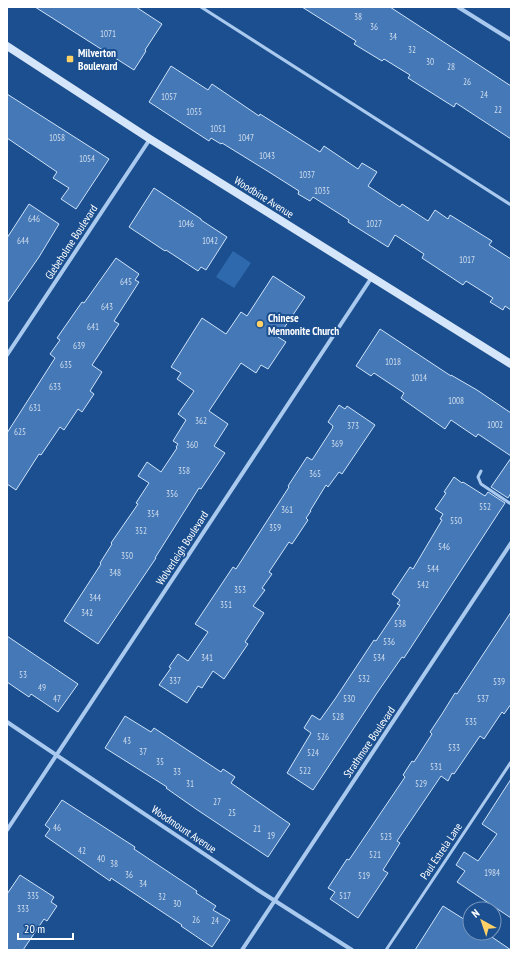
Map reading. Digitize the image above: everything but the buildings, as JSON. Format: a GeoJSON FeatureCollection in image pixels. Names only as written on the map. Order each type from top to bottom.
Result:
{"type":"FeatureCollection","features":[{"type":"Feature","properties":{"kind":"main road","name":"Woodbine Avenue"},"geometry":{"type":"LineString","coordinates":[[7,46],[150,138],[511,364]]}},
{"type":"Feature","properties":{"kind":"street"},"geometry":{"type":"LineString","coordinates":[[458,7],[511,40]]}},
{"type":"Feature","properties":{"kind":"street","name":"Glebeholme Boulevard"},"geometry":{"type":"LineString","coordinates":[[7,356],[150,138]]}},
{"type":"Feature","properties":{"kind":"street","name":"Wolverleigh Boulevard"},"geometry":{"type":"LineString","coordinates":[[7,830],[372,277]]}},
{"type":"Feature","properties":{"kind":"street","name":"Strathmore Boulevard"},"geometry":{"type":"LineString","coordinates":[[242,950],[511,543]]}},
{"type":"Feature","properties":{"kind":"street","name":"Woodmount Avenue"},"geometry":{"type":"LineString","coordinates":[[7,722],[352,950]]}},
{"type":"Feature","properties":{"kind":"lane"},"geometry":{"type":"LineString","coordinates":[[201,7],[511,205]]}},
{"type":"Feature","properties":{"kind":"lane"},"geometry":{"type":"LineString","coordinates":[[481,471],[478,477],[481,484],[511,504]]}},
{"type":"Feature","properties":{"kind":"lane","name":"Paul Estrela Lane"},"geometry":{"type":"LineString","coordinates":[[386,950],[511,762]]}},
{"type":"Feature","properties":{"kind":"shaded area"},"geometry":{"type":"Polygon","coordinates":[[[233,251],[251,263],[234,288],[216,277],[233,251]]]}},
{"type":"Feature","properties":{"kind":"place","name":"Milverton Boulevard"},"geometry":{"type":"Point","coordinates":[70,59]}},
{"type":"Feature","properties":{"kind":"place","name":"Chinese Mennonite Church"},"geometry":{"type":"Point","coordinates":[260,324]}}]}
